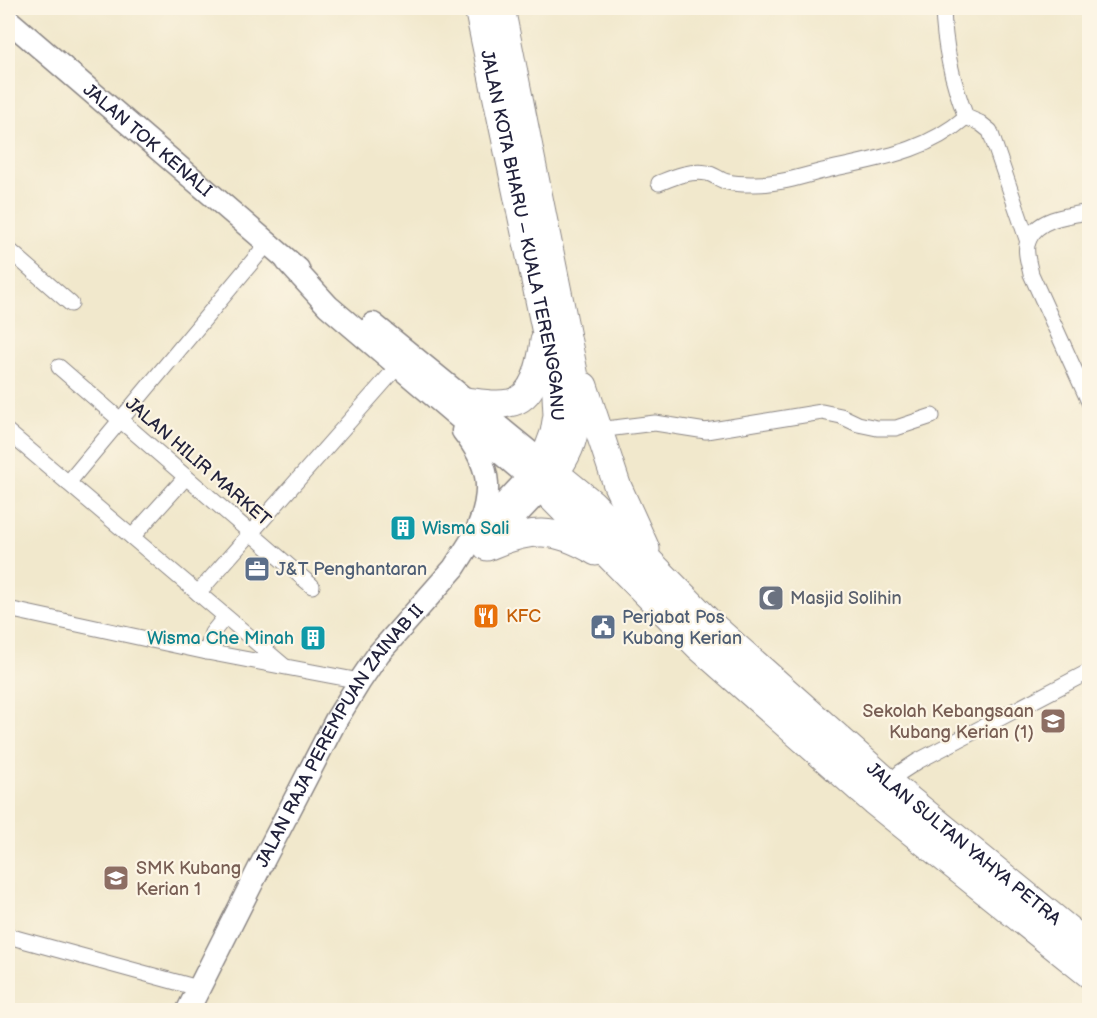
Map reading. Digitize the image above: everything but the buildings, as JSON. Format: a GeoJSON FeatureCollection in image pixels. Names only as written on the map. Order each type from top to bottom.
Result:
{"type":"FeatureCollection","features":[{"type":"Feature","properties":{"kind":"highway","name":"JALAN KOTA BHARU – KUALA TERENGGANU"},"geometry":{"type":"LineString","coordinates":[[478,8],[556,333]]}},
{"type":"Feature","properties":{"kind":"highway","name":"JALAN KOTA BHARU – KUALA TERENGGANU"},"geometry":{"type":"LineString","coordinates":[[501,8],[556,333],[557,415],[542,475]]}},
{"type":"Feature","properties":{"kind":"highway"},"geometry":{"type":"LineString","coordinates":[[467,401],[495,405],[512,403],[526,394],[536,378],[542,360],[556,333]]}},
{"type":"Feature","properties":{"kind":"highway"},"geometry":{"type":"LineString","coordinates":[[556,333],[598,430],[617,485],[652,564]]}},
{"type":"Feature","properties":{"kind":"highway","name":"JALAN SULTAN YAHYA PETRA"},"geometry":{"type":"LineString","coordinates":[[542,475],[592,503],[881,792],[1089,975]]}},
{"type":"Feature","properties":{"kind":"highway","name":"JALAN SULTAN YAHYA PETRA"},"geometry":{"type":"LineString","coordinates":[[542,475],[618,565],[700,648],[881,792],[1089,947]]}},
{"type":"Feature","properties":{"kind":"highway"},"geometry":{"type":"LineString","coordinates":[[481,541],[517,534],[548,533],[581,542],[618,565]]}},
{"type":"Feature","properties":{"kind":"main road","name":"JALAN TOK KENALI"},"geometry":{"type":"LineString","coordinates":[[9,25],[287,261],[339,297],[467,401]]}},
{"type":"Feature","properties":{"kind":"main road","name":"JALAN TOK KENALI"},"geometry":{"type":"LineString","coordinates":[[287,261],[328,306],[434,397],[542,475]]}},
{"type":"Feature","properties":{"kind":"main road"},"geometry":{"type":"LineString","coordinates":[[434,397],[474,446],[482,461],[488,480],[488,497],[483,515],[481,541]]}},
{"type":"Feature","properties":{"kind":"main road","name":"JALAN SULTAN YAHYA PETRA"},"geometry":{"type":"LineString","coordinates":[[467,401],[542,475]]}},
{"type":"Feature","properties":{"kind":"main road","name":"JALAN RAJA PEREMPUAN ZAINAB II"},"geometry":{"type":"LineString","coordinates":[[188,1011],[336,720],[360,681],[380,654],[454,568],[542,475]]}},
{"type":"Feature","properties":{"kind":"street"},"geometry":{"type":"LineString","coordinates":[[944,8],[947,52],[966,117],[980,123],[990,131],[1028,242],[1027,256],[1031,274],[1089,404]]}},
{"type":"Feature","properties":{"kind":"street"},"geometry":{"type":"LineString","coordinates":[[659,183],[693,172],[708,174],[728,182],[753,185],[785,183],[827,170],[876,160],[925,144],[942,136],[966,117]]}},
{"type":"Feature","properties":{"kind":"street"},"geometry":{"type":"LineString","coordinates":[[1028,242],[1038,229],[1049,221],[1089,212]]}},
{"type":"Feature","properties":{"kind":"street"},"geometry":{"type":"LineString","coordinates":[[68,483],[267,244]]}},
{"type":"Feature","properties":{"kind":"street"},"geometry":{"type":"LineString","coordinates":[[8,249],[71,304]]}},
{"type":"Feature","properties":{"kind":"street"},"geometry":{"type":"LineString","coordinates":[[198,593],[398,366]]}},
{"type":"Feature","properties":{"kind":"street","name":"JALAN HILIR MARKET"},"geometry":{"type":"LineString","coordinates":[[59,367],[312,586]]}},
{"type":"Feature","properties":{"kind":"street"},"geometry":{"type":"LineString","coordinates":[[598,430],[655,423],[706,431],[822,412],[841,416],[858,424],[877,428],[896,428],[932,416]]}},
{"type":"Feature","properties":{"kind":"street"},"geometry":{"type":"LineString","coordinates":[[8,432],[284,666]]}},
{"type":"Feature","properties":{"kind":"street"},"geometry":{"type":"LineString","coordinates":[[132,537],[186,477]]}},
{"type":"Feature","properties":{"kind":"street"},"geometry":{"type":"LineString","coordinates":[[8,609],[207,652],[360,681]]}},
{"type":"Feature","properties":{"kind":"street"},"geometry":{"type":"LineString","coordinates":[[207,652],[212,633],[225,617]]}},
{"type":"Feature","properties":{"kind":"street"},"geometry":{"type":"LineString","coordinates":[[881,792],[900,772],[918,761],[1089,671]]}},
{"type":"Feature","properties":{"kind":"street"},"geometry":{"type":"LineString","coordinates":[[8,936],[198,988]]}},
{"type":"Feature","properties":{"kind":"place","name":"Wisma Sali"},"geometry":{"type":"Point","coordinates":[403,528]}},
{"type":"Feature","properties":{"kind":"place","name":"J&T Penghantaran"},"geometry":{"type":"Point","coordinates":[257,569]}},
{"type":"Feature","properties":{"kind":"place","name":"Masjid Solihin"},"geometry":{"type":"Point","coordinates":[771,598]}},
{"type":"Feature","properties":{"kind":"place","name":"KFC"},"geometry":{"type":"Point","coordinates":[486,616]}},
{"type":"Feature","properties":{"kind":"place","name":"Perjabat Pos Kubang Kerian"},"geometry":{"type":"Point","coordinates":[603,627]}},
{"type":"Feature","properties":{"kind":"place","name":"Wisma Che Minah"},"geometry":{"type":"Point","coordinates":[313,638]}},
{"type":"Feature","properties":{"kind":"place","name":"Sekolah Kebangsaan Kubang Kerian (1)"},"geometry":{"type":"Point","coordinates":[1053,721]}},
{"type":"Feature","properties":{"kind":"place","name":"SMK Kubang Kerian 1"},"geometry":{"type":"Point","coordinates":[116,878]}}]}
